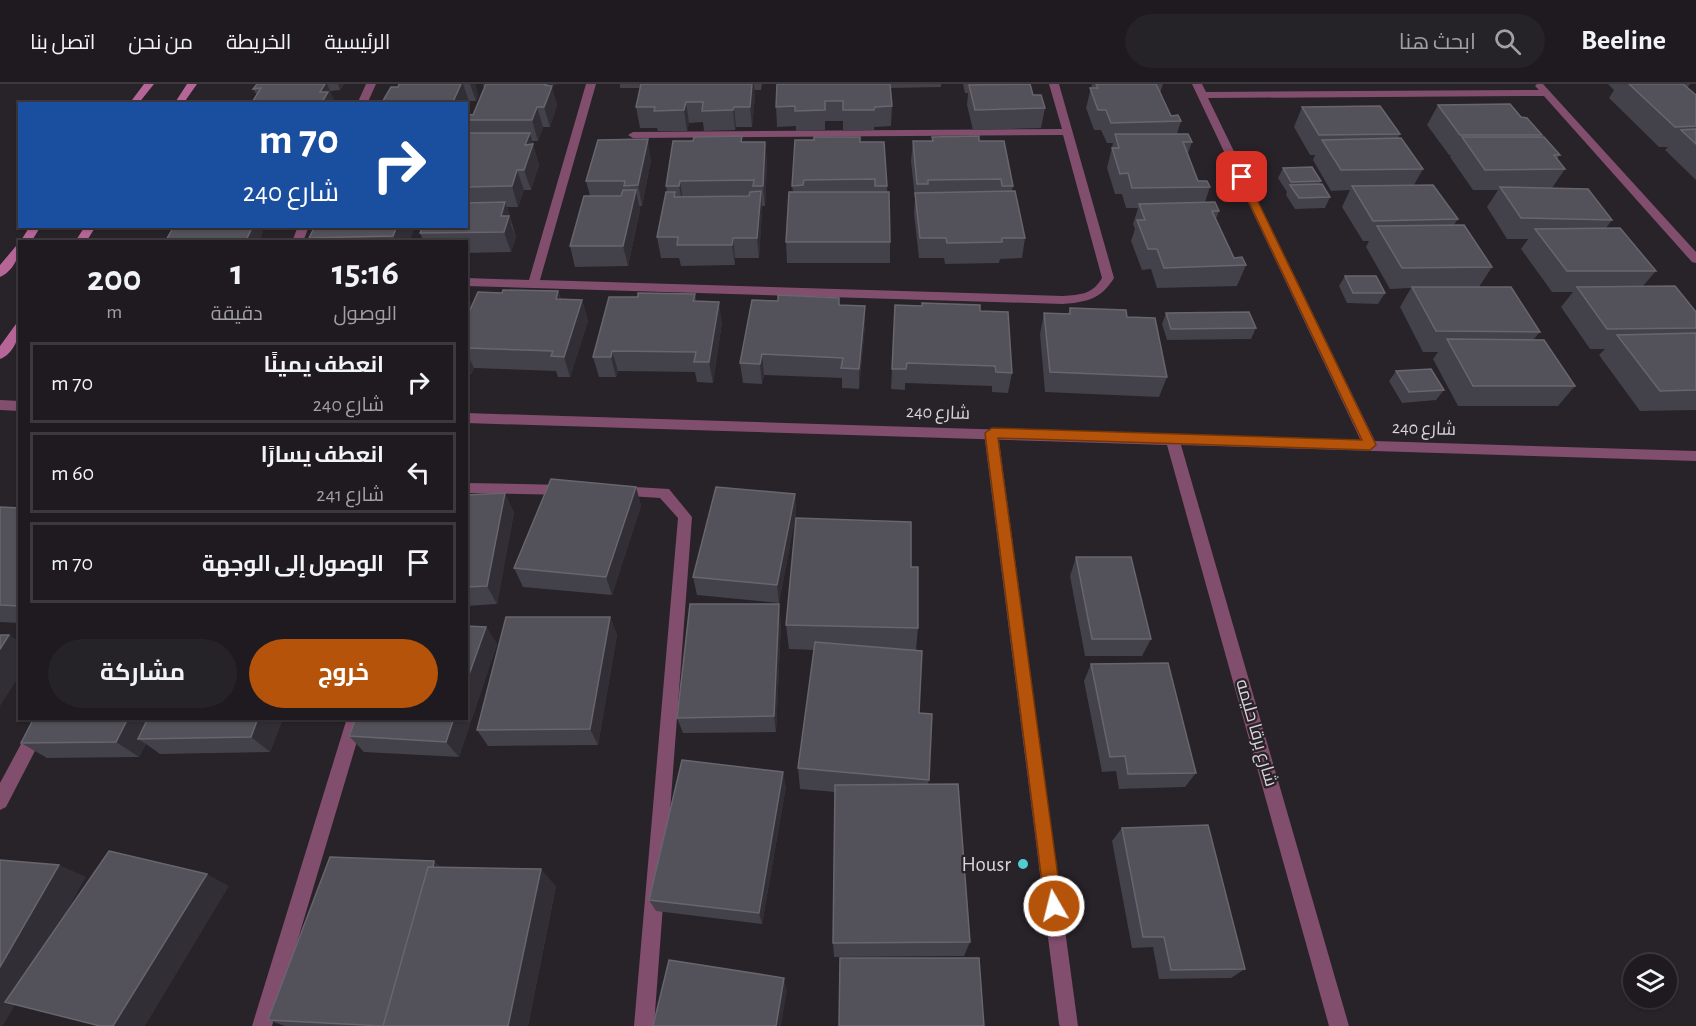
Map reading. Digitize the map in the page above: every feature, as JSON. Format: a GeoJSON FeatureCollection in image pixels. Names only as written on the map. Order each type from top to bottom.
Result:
{"type":"FeatureCollection","features":[{"type":"Feature","properties":{"kind":"main road"},"geometry":{"type":"LineString","coordinates":[[136,102],[149,84]]}},
{"type":"Feature","properties":{"kind":"main road"},"geometry":{"type":"LineString","coordinates":[[179,102],[192,84]]}},
{"type":"Feature","properties":{"kind":"main road"},"geometry":{"type":"LineString","coordinates":[[0,273],[18,250]]}},
{"type":"Feature","properties":{"kind":"main road"},"geometry":{"type":"LineString","coordinates":[[0,355],[18,330]]}},
{"type":"Feature","properties":{"kind":"street"},"geometry":{"type":"LineString","coordinates":[[363,102],[371,84]]}},
{"type":"Feature","properties":{"kind":"street"},"geometry":{"type":"LineString","coordinates":[[534,282],[591,84]]}},
{"type":"Feature","properties":{"kind":"street"},"geometry":{"type":"LineString","coordinates":[[468,282],[534,282],[1051,300],[1088,298],[1102,291],[1107,278],[1054,84]]}},
{"type":"Feature","properties":{"kind":"street"},"geometry":{"type":"LineString","coordinates":[[1538,84],[1696,259]]}},
{"type":"Feature","properties":{"kind":"street"},"geometry":{"type":"LineString","coordinates":[[1370,445],[1200,89],[1546,93]]}},
{"type":"Feature","properties":{"kind":"street"},"geometry":{"type":"LineString","coordinates":[[633,135],[1068,132]]}},
{"type":"Feature","properties":{"kind":"street"},"geometry":{"type":"LineString","coordinates":[[0,405],[18,406]]}},
{"type":"Feature","properties":{"kind":"street","name":"شارع 240"},"geometry":{"type":"LineString","coordinates":[[468,418],[1696,456]]}},
{"type":"Feature","properties":{"kind":"street"},"geometry":{"type":"LineString","coordinates":[[992,433],[1069,1024]]}},
{"type":"Feature","properties":{"kind":"street","name":"شارع برقا حليمه"},"geometry":{"type":"LineString","coordinates":[[1173,440],[1339,1026]]}},
{"type":"Feature","properties":{"kind":"street"},"geometry":{"type":"LineString","coordinates":[[468,488],[584,490]]}},
{"type":"Feature","properties":{"kind":"street"},"geometry":{"type":"LineString","coordinates":[[607,491],[664,493],[685,517],[644,1026]]}},
{"type":"Feature","properties":{"kind":"street"},"geometry":{"type":"LineString","coordinates":[[0,801],[43,720]]}},
{"type":"Feature","properties":{"kind":"street"},"geometry":{"type":"LineString","coordinates":[[262,1026],[355,720]]}},
{"type":"Feature","properties":{"kind":"building"},"geometry":{"type":"Polygon","coordinates":[[[257,84],[325,84],[320,92],[328,92],[322,102],[252,102],[261,88],[253,89],[257,84]]]}},
{"type":"Feature","properties":{"kind":"building"},"geometry":{"type":"Polygon","coordinates":[[[399,84],[461,84],[453,102],[382,102],[391,87],[398,87],[399,84]]]}},
{"type":"Feature","properties":{"kind":"building"},"geometry":{"type":"Polygon","coordinates":[[[486,84],[546,84],[552,86],[544,107],[537,107],[532,120],[468,120],[468,114],[473,115],[486,84]]]}},
{"type":"Feature","properties":{"kind":"building"},"geometry":{"type":"Polygon","coordinates":[[[641,84],[752,84],[750,107],[702,111],[703,102],[686,102],[684,110],[654,111],[655,107],[636,107],[641,84]]]}},
{"type":"Feature","properties":{"kind":"building"},"geometry":{"type":"Polygon","coordinates":[[[777,84],[890,84],[892,106],[875,107],[874,110],[843,110],[843,101],[825,101],[825,110],[795,111],[795,106],[776,107],[777,84]]]}},
{"type":"Feature","properties":{"kind":"building"},"geometry":{"type":"Polygon","coordinates":[[[1030,84],[1033,95],[1041,95],[1045,108],[975,110],[969,85],[1030,84]]]}},
{"type":"Feature","properties":{"kind":"building"},"geometry":{"type":"Polygon","coordinates":[[[1096,84],[1156,84],[1171,116],[1178,115],[1181,121],[1111,123],[1106,110],[1098,110],[1090,88],[1098,88],[1096,84]]]}},
{"type":"Feature","properties":{"kind":"building"},"geometry":{"type":"Polygon","coordinates":[[[1629,84],[1683,84],[1696,95],[1696,126],[1675,127],[1629,84]]]}},
{"type":"Feature","properties":{"kind":"building"},"geometry":{"type":"Polygon","coordinates":[[[1510,104],[1542,135],[1460,135],[1438,105],[1510,104]]]}},
{"type":"Feature","properties":{"kind":"building"},"geometry":{"type":"Polygon","coordinates":[[[1380,106],[1400,134],[1319,135],[1302,107],[1380,106]]]}},
{"type":"Feature","properties":{"kind":"building"},"geometry":{"type":"Polygon","coordinates":[[[1696,129],[1696,144],[1681,130],[1696,129]]]}},
{"type":"Feature","properties":{"kind":"building"},"geometry":{"type":"Polygon","coordinates":[[[468,133],[530,133],[525,145],[533,144],[524,170],[517,170],[512,186],[468,187],[468,133]]]}},
{"type":"Feature","properties":{"kind":"building"},"geometry":{"type":"Polygon","coordinates":[[[1115,134],[1188,134],[1192,142],[1183,142],[1198,181],[1207,181],[1210,187],[1132,188],[1128,173],[1120,174],[1112,148],[1119,148],[1115,134]]]}},
{"type":"Feature","properties":{"kind":"building"},"geometry":{"type":"Polygon","coordinates":[[[742,136],[741,142],[765,142],[763,186],[753,186],[754,180],[680,181],[679,186],[666,186],[673,141],[693,141],[694,137],[742,136]]]}},
{"type":"Feature","properties":{"kind":"building"},"geometry":{"type":"Polygon","coordinates":[[[979,136],[979,141],[1004,141],[1013,186],[1002,186],[1001,179],[928,180],[928,184],[917,184],[913,141],[933,141],[932,137],[979,136]]]}},
{"type":"Feature","properties":{"kind":"building"},"geometry":{"type":"Polygon","coordinates":[[[814,137],[860,137],[860,142],[884,142],[887,186],[875,186],[875,179],[804,180],[803,185],[792,186],[795,140],[814,140],[814,137]]]}},
{"type":"Feature","properties":{"kind":"building"},"geometry":{"type":"Polygon","coordinates":[[[1462,137],[1544,137],[1560,155],[1554,155],[1565,169],[1485,170],[1462,137]]]}},
{"type":"Feature","properties":{"kind":"building"},"geometry":{"type":"Polygon","coordinates":[[[1401,138],[1423,169],[1341,170],[1322,140],[1401,138]]]}},
{"type":"Feature","properties":{"kind":"building"},"geometry":{"type":"Polygon","coordinates":[[[648,139],[638,185],[624,186],[625,181],[586,181],[598,140],[648,139]]]}},
{"type":"Feature","properties":{"kind":"building"},"geometry":{"type":"Polygon","coordinates":[[[1312,167],[1321,181],[1291,182],[1283,168],[1312,167]]]}},
{"type":"Feature","properties":{"kind":"building"},"geometry":{"type":"Polygon","coordinates":[[[1322,184],[1330,197],[1299,198],[1290,185],[1322,184]]]}},
{"type":"Feature","properties":{"kind":"building"},"geometry":{"type":"Polygon","coordinates":[[[1433,185],[1458,219],[1373,221],[1352,186],[1433,185]]]}},
{"type":"Feature","properties":{"kind":"building"},"geometry":{"type":"Polygon","coordinates":[[[1500,187],[1588,189],[1612,220],[1521,218],[1500,187]]]}},
{"type":"Feature","properties":{"kind":"building"},"geometry":{"type":"Polygon","coordinates":[[[623,190],[636,190],[623,246],[570,246],[584,196],[621,196],[623,190]]]}},
{"type":"Feature","properties":{"kind":"building"},"geometry":{"type":"Polygon","coordinates":[[[761,191],[757,238],[733,238],[732,245],[677,245],[678,237],[657,237],[666,192],[675,192],[674,197],[749,196],[750,192],[761,191]]]}},
{"type":"Feature","properties":{"kind":"building"},"geometry":{"type":"Polygon","coordinates":[[[1015,191],[1025,238],[1002,238],[1002,242],[947,243],[946,238],[920,238],[915,193],[1015,191]]]}},
{"type":"Feature","properties":{"kind":"building"},"geometry":{"type":"Polygon","coordinates":[[[789,192],[889,192],[890,242],[786,242],[789,192]]]}},
{"type":"Feature","properties":{"kind":"building"},"geometry":{"type":"Polygon","coordinates":[[[505,202],[501,216],[509,216],[504,232],[420,233],[422,228],[468,228],[468,203],[505,202]]]}},
{"type":"Feature","properties":{"kind":"building"},"geometry":{"type":"Polygon","coordinates":[[[1215,202],[1219,211],[1212,211],[1234,258],[1242,257],[1246,265],[1164,268],[1157,249],[1148,249],[1137,220],[1145,220],[1139,204],[1215,202]]]}},
{"type":"Feature","properties":{"kind":"building"},"geometry":{"type":"Polygon","coordinates":[[[1464,225],[1492,267],[1402,268],[1377,226],[1464,225]]]}},
{"type":"Feature","properties":{"kind":"building"},"geometry":{"type":"Polygon","coordinates":[[[173,228],[252,228],[246,240],[166,240],[173,228]]]}},
{"type":"Feature","properties":{"kind":"building"},"geometry":{"type":"Polygon","coordinates":[[[314,228],[396,228],[393,236],[309,238],[314,228]]]}},
{"type":"Feature","properties":{"kind":"building"},"geometry":{"type":"Polygon","coordinates":[[[1620,228],[1656,271],[1567,271],[1535,229],[1620,228]]]}},
{"type":"Feature","properties":{"kind":"building"},"geometry":{"type":"Polygon","coordinates":[[[1345,276],[1376,276],[1385,293],[1353,293],[1345,276]]]}},
{"type":"Feature","properties":{"kind":"building"},"geometry":{"type":"Polygon","coordinates":[[[1675,286],[1696,312],[1696,328],[1607,329],[1577,287],[1675,286]]]}},
{"type":"Feature","properties":{"kind":"building"},"geometry":{"type":"Polygon","coordinates":[[[1412,287],[1511,287],[1540,332],[1436,331],[1412,287]]]}},
{"type":"Feature","properties":{"kind":"building"},"geometry":{"type":"Polygon","coordinates":[[[503,290],[558,291],[556,299],[582,300],[564,357],[551,356],[553,351],[468,348],[468,314],[478,292],[502,293],[503,290]]]}},
{"type":"Feature","properties":{"kind":"building"},"geometry":{"type":"Polygon","coordinates":[[[638,293],[695,294],[693,301],[719,302],[709,362],[694,362],[696,352],[612,351],[611,357],[593,357],[609,297],[638,297],[638,293]]]}},
{"type":"Feature","properties":{"kind":"building"},"geometry":{"type":"Polygon","coordinates":[[[778,295],[839,298],[839,305],[865,306],[859,369],[841,368],[843,358],[762,354],[760,364],[740,363],[752,300],[778,301],[778,295]]]}},
{"type":"Feature","properties":{"kind":"building"},"geometry":{"type":"Polygon","coordinates":[[[922,303],[980,305],[980,311],[1008,312],[1012,373],[996,372],[995,366],[907,363],[906,369],[892,369],[895,305],[922,306],[922,303]]]}},
{"type":"Feature","properties":{"kind":"building"},"geometry":{"type":"Polygon","coordinates":[[[1070,308],[1126,310],[1127,317],[1155,318],[1167,377],[1050,372],[1044,313],[1070,314],[1070,308]]]}},
{"type":"Feature","properties":{"kind":"building"},"geometry":{"type":"Polygon","coordinates":[[[1249,312],[1256,328],[1171,329],[1166,313],[1249,312]]]}},
{"type":"Feature","properties":{"kind":"building"},"geometry":{"type":"Polygon","coordinates":[[[1696,333],[1696,390],[1660,391],[1617,335],[1696,333]]]}},
{"type":"Feature","properties":{"kind":"building"},"geometry":{"type":"Polygon","coordinates":[[[1447,339],[1544,340],[1575,386],[1473,386],[1447,339]]]}},
{"type":"Feature","properties":{"kind":"building"},"geometry":{"type":"Polygon","coordinates":[[[1431,369],[1444,390],[1409,392],[1396,371],[1431,369]]]}},
{"type":"Feature","properties":{"kind":"building"},"geometry":{"type":"Polygon","coordinates":[[[551,479],[636,487],[606,577],[514,568],[551,479]]]}},
{"type":"Feature","properties":{"kind":"building"},"geometry":{"type":"Polygon","coordinates":[[[716,487],[795,494],[777,585],[693,577],[716,487]]]}},
{"type":"Feature","properties":{"kind":"building"},"geometry":{"type":"Polygon","coordinates":[[[505,493],[487,586],[468,587],[468,495],[505,493]]]}},
{"type":"Feature","properties":{"kind":"building"},"geometry":{"type":"Polygon","coordinates":[[[0,507],[18,508],[18,606],[0,605],[0,507]]]}},
{"type":"Feature","properties":{"kind":"building"},"geometry":{"type":"Polygon","coordinates":[[[796,518],[911,522],[911,567],[918,567],[918,628],[786,625],[796,518]]]}},
{"type":"Feature","properties":{"kind":"building"},"geometry":{"type":"Polygon","coordinates":[[[1076,557],[1131,557],[1151,639],[1092,639],[1076,557]]]}},
{"type":"Feature","properties":{"kind":"building"},"geometry":{"type":"Polygon","coordinates":[[[690,604],[779,604],[774,716],[677,718],[690,604]]]}},
{"type":"Feature","properties":{"kind":"building"},"geometry":{"type":"Polygon","coordinates":[[[506,617],[610,617],[590,729],[477,730],[506,617]]]}},
{"type":"Feature","properties":{"kind":"building"},"geometry":{"type":"Polygon","coordinates":[[[468,626],[486,627],[468,677],[468,626]]]}},
{"type":"Feature","properties":{"kind":"building"},"geometry":{"type":"Polygon","coordinates":[[[0,635],[9,635],[0,649],[0,635]]]}},
{"type":"Feature","properties":{"kind":"building"},"geometry":{"type":"Polygon","coordinates":[[[815,642],[922,651],[919,713],[932,714],[929,780],[798,768],[815,642]]]}},
{"type":"Feature","properties":{"kind":"building"},"geometry":{"type":"Polygon","coordinates":[[[1168,663],[1196,773],[1128,774],[1125,756],[1110,757],[1091,664],[1168,663]]]}},
{"type":"Feature","properties":{"kind":"building"},"geometry":{"type":"Polygon","coordinates":[[[33,720],[127,720],[116,742],[21,743],[33,720]]]}},
{"type":"Feature","properties":{"kind":"building"},"geometry":{"type":"Polygon","coordinates":[[[147,720],[257,720],[251,737],[138,739],[147,720]]]}},
{"type":"Feature","properties":{"kind":"building"},"geometry":{"type":"Polygon","coordinates":[[[355,720],[453,720],[446,742],[349,736],[355,720]]]}},
{"type":"Feature","properties":{"kind":"building"},"geometry":{"type":"Polygon","coordinates":[[[682,760],[783,772],[759,913],[649,900],[682,760]]]}},
{"type":"Feature","properties":{"kind":"building"},"geometry":{"type":"Polygon","coordinates":[[[958,784],[970,942],[833,943],[835,785],[958,784]]]}},
{"type":"Feature","properties":{"kind":"building"},"geometry":{"type":"Polygon","coordinates":[[[1208,825],[1245,969],[1171,970],[1164,937],[1143,937],[1122,828],[1208,825]]]}},
{"type":"Feature","properties":{"kind":"building"},"geometry":{"type":"Polygon","coordinates":[[[109,851],[207,874],[113,1026],[100,1026],[5,1002],[109,851]]]}},
{"type":"Feature","properties":{"kind":"building"},"geometry":{"type":"Polygon","coordinates":[[[330,857],[434,861],[433,867],[428,867],[383,1026],[268,1020],[330,857]]]}},
{"type":"Feature","properties":{"kind":"building"},"geometry":{"type":"Polygon","coordinates":[[[0,860],[59,865],[0,967],[0,860]]]}},
{"type":"Feature","properties":{"kind":"building"},"geometry":{"type":"Polygon","coordinates":[[[428,867],[541,869],[508,1026],[383,1026],[428,867]]]}},
{"type":"Feature","properties":{"kind":"building"},"geometry":{"type":"Polygon","coordinates":[[[840,958],[979,958],[984,1026],[839,1026],[840,958]]]}},
{"type":"Feature","properties":{"kind":"building"},"geometry":{"type":"Polygon","coordinates":[[[669,960],[784,978],[776,1026],[653,1026],[669,960]]]}},
{"type":"Feature","properties":{"kind":"place","name":"Housr"},"geometry":{"type":"Point","coordinates":[1023,864]}},
{"type":"Feature","properties":{"kind":"route"},"geometry":{"type":"LineString","coordinates":[[1054,906],[992,433],[1370,445],[1242,177]]}}]}
